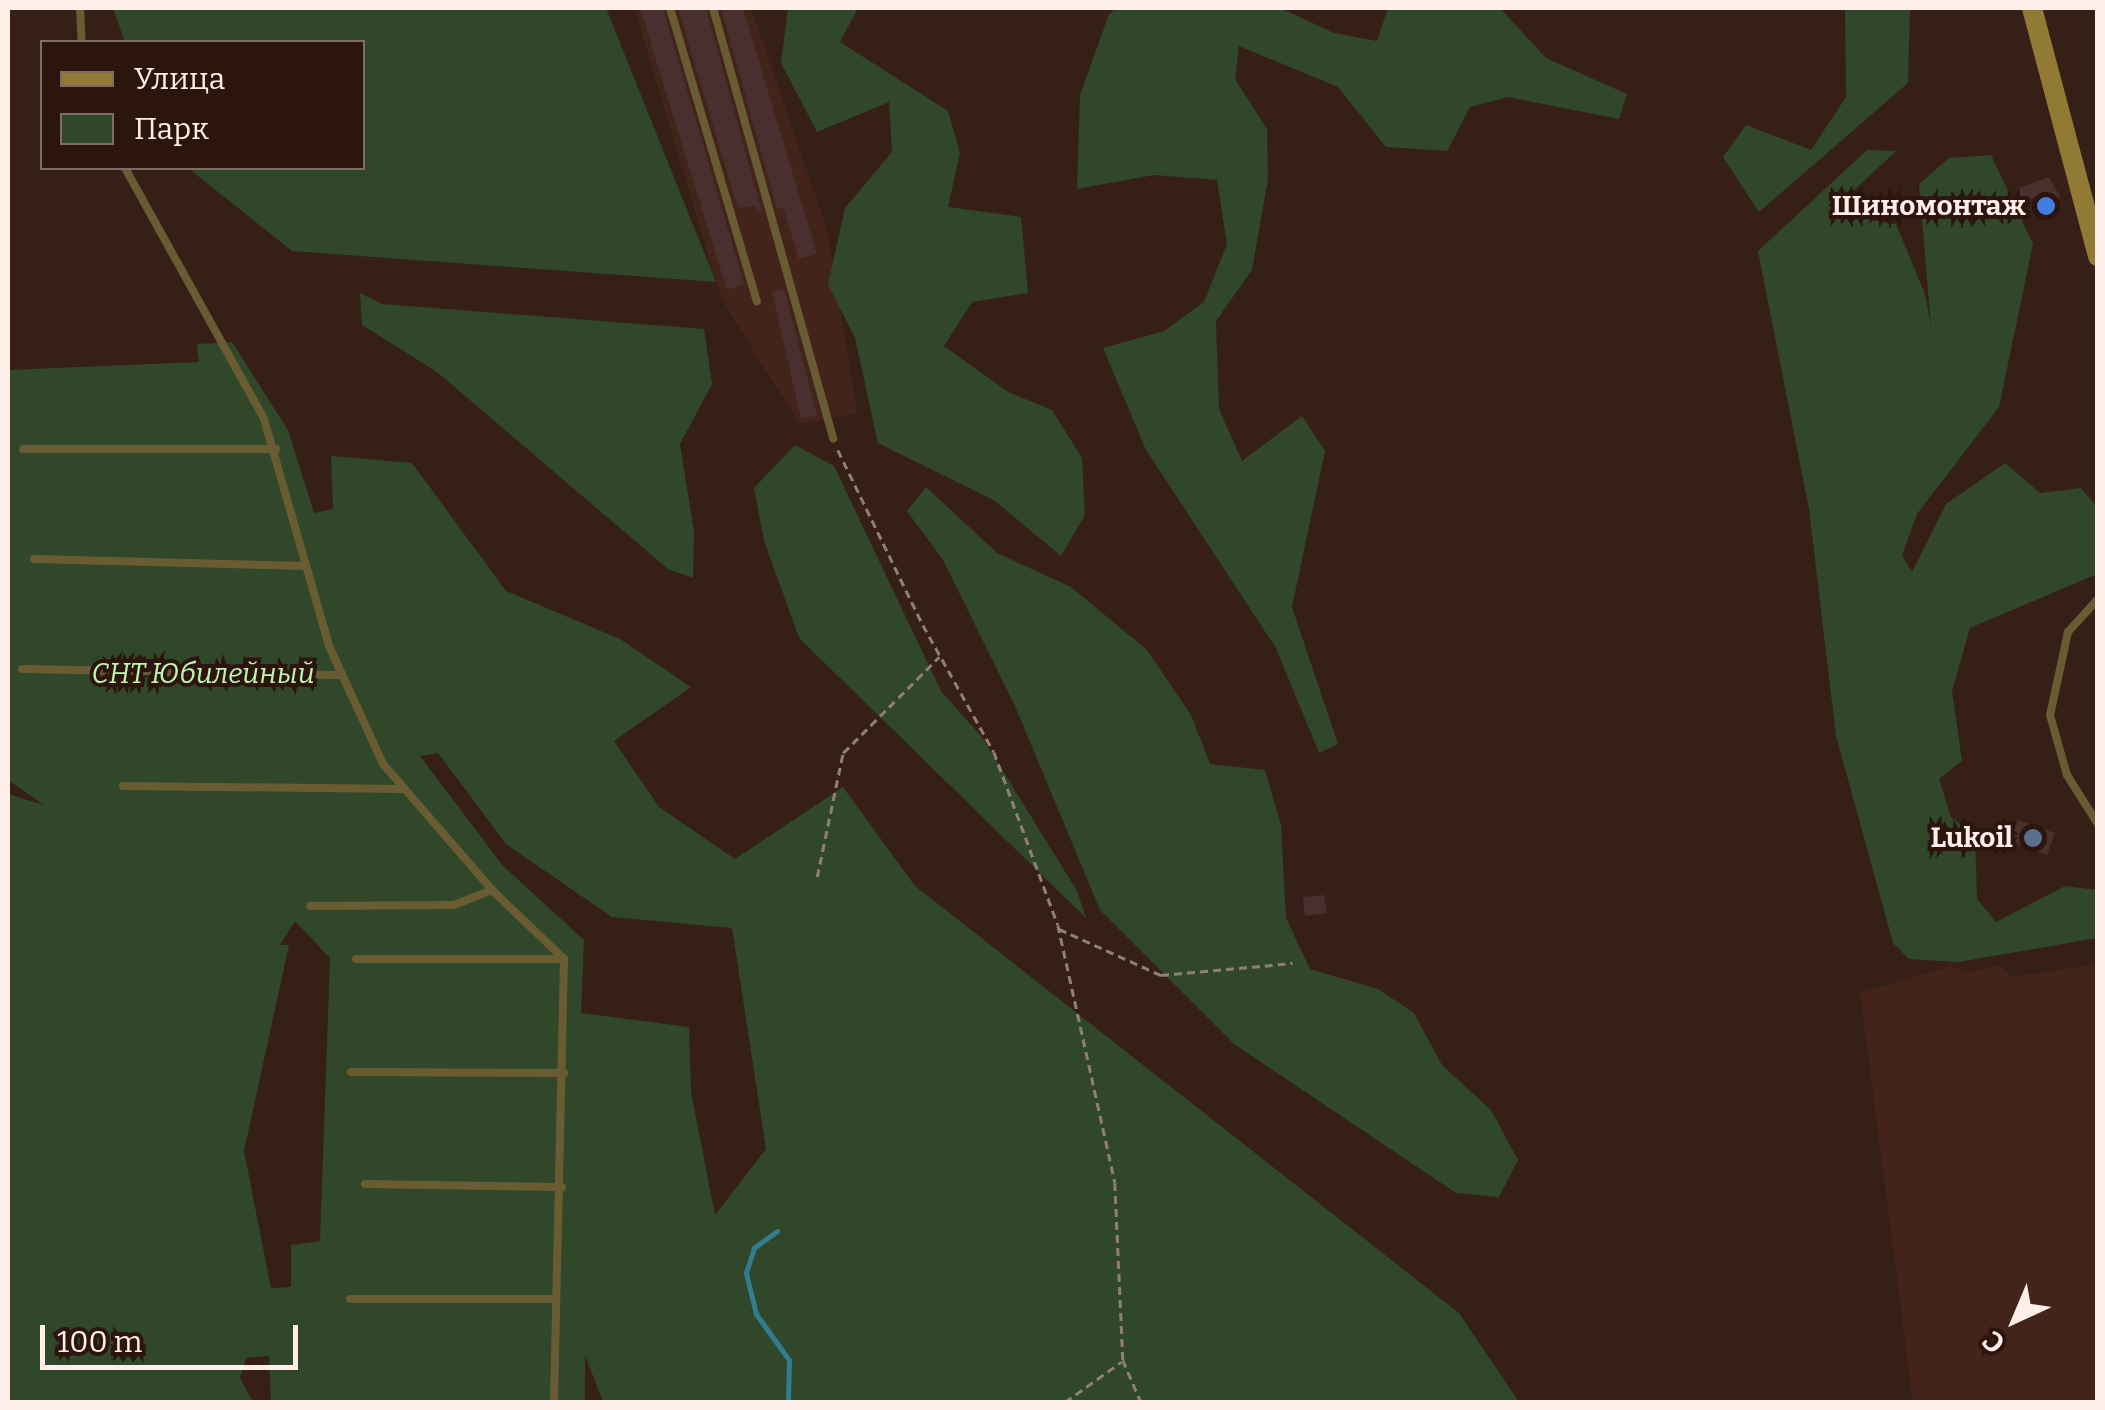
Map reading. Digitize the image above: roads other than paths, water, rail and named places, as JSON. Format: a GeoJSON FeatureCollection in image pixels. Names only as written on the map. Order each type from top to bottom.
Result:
{"type":"FeatureCollection","features":[{"type":"Feature","properties":{"kind":"main road"},"geometry":{"type":"LineString","coordinates":[[2032,8],[2098,256]]}},
{"type":"Feature","properties":{"kind":"lane"},"geometry":{"type":"LineString","coordinates":[[80,8],[82,40]]}},
{"type":"Feature","properties":{"kind":"lane"},"geometry":{"type":"LineString","coordinates":[[670,8],[757,301]]}},
{"type":"Feature","properties":{"kind":"lane"},"geometry":{"type":"LineString","coordinates":[[713,8],[833,440]]}},
{"type":"Feature","properties":{"kind":"lane"},"geometry":{"type":"LineString","coordinates":[[127,170],[276,450],[304,566],[341,675],[382,764],[492,890],[564,959],[562,1188],[554,1402]]}},
{"type":"Feature","properties":{"kind":"lane"},"geometry":{"type":"LineString","coordinates":[[23,449],[276,450]]}},
{"type":"Feature","properties":{"kind":"lane"},"geometry":{"type":"LineString","coordinates":[[34,559],[304,566]]}},
{"type":"Feature","properties":{"kind":"lane"},"geometry":{"type":"LineString","coordinates":[[2098,599],[2068,632],[2050,715],[2067,775],[2098,824]]}},
{"type":"Feature","properties":{"kind":"lane"},"geometry":{"type":"LineString","coordinates":[[22,669],[341,675]]}},
{"type":"Feature","properties":{"kind":"lane"},"geometry":{"type":"LineString","coordinates":[[123,786],[402,790]]}},
{"type":"Feature","properties":{"kind":"lane"},"geometry":{"type":"LineString","coordinates":[[310,906],[454,904],[492,890]]}},
{"type":"Feature","properties":{"kind":"lane"},"geometry":{"type":"LineString","coordinates":[[356,959],[564,959]]}},
{"type":"Feature","properties":{"kind":"lane"},"geometry":{"type":"LineString","coordinates":[[352,1072],[564,1073]]}},
{"type":"Feature","properties":{"kind":"lane"},"geometry":{"type":"LineString","coordinates":[[364,1184],[562,1188]]}},
{"type":"Feature","properties":{"kind":"lane"},"geometry":{"type":"LineString","coordinates":[[350,1299],[556,1299]]}},
{"type":"Feature","properties":{"kind":"waterway"},"geometry":{"type":"LineString","coordinates":[[777,1231],[754,1248],[746,1273],[756,1314],[789,1360],[788,1402]]}},
{"type":"Feature","properties":{"kind":"place","name":"Шиномонтаж"},"geometry":{"type":"Point","coordinates":[2046,206]}},
{"type":"Feature","properties":{"kind":"place","name":"Lukoil"},"geometry":{"type":"Point","coordinates":[2033,838]}},
{"type":"Feature","properties":{"kind":"park label","name":"СНТ Юбилейный"},"geometry":{"type":"Point","coordinates":[203,674]}}]}
